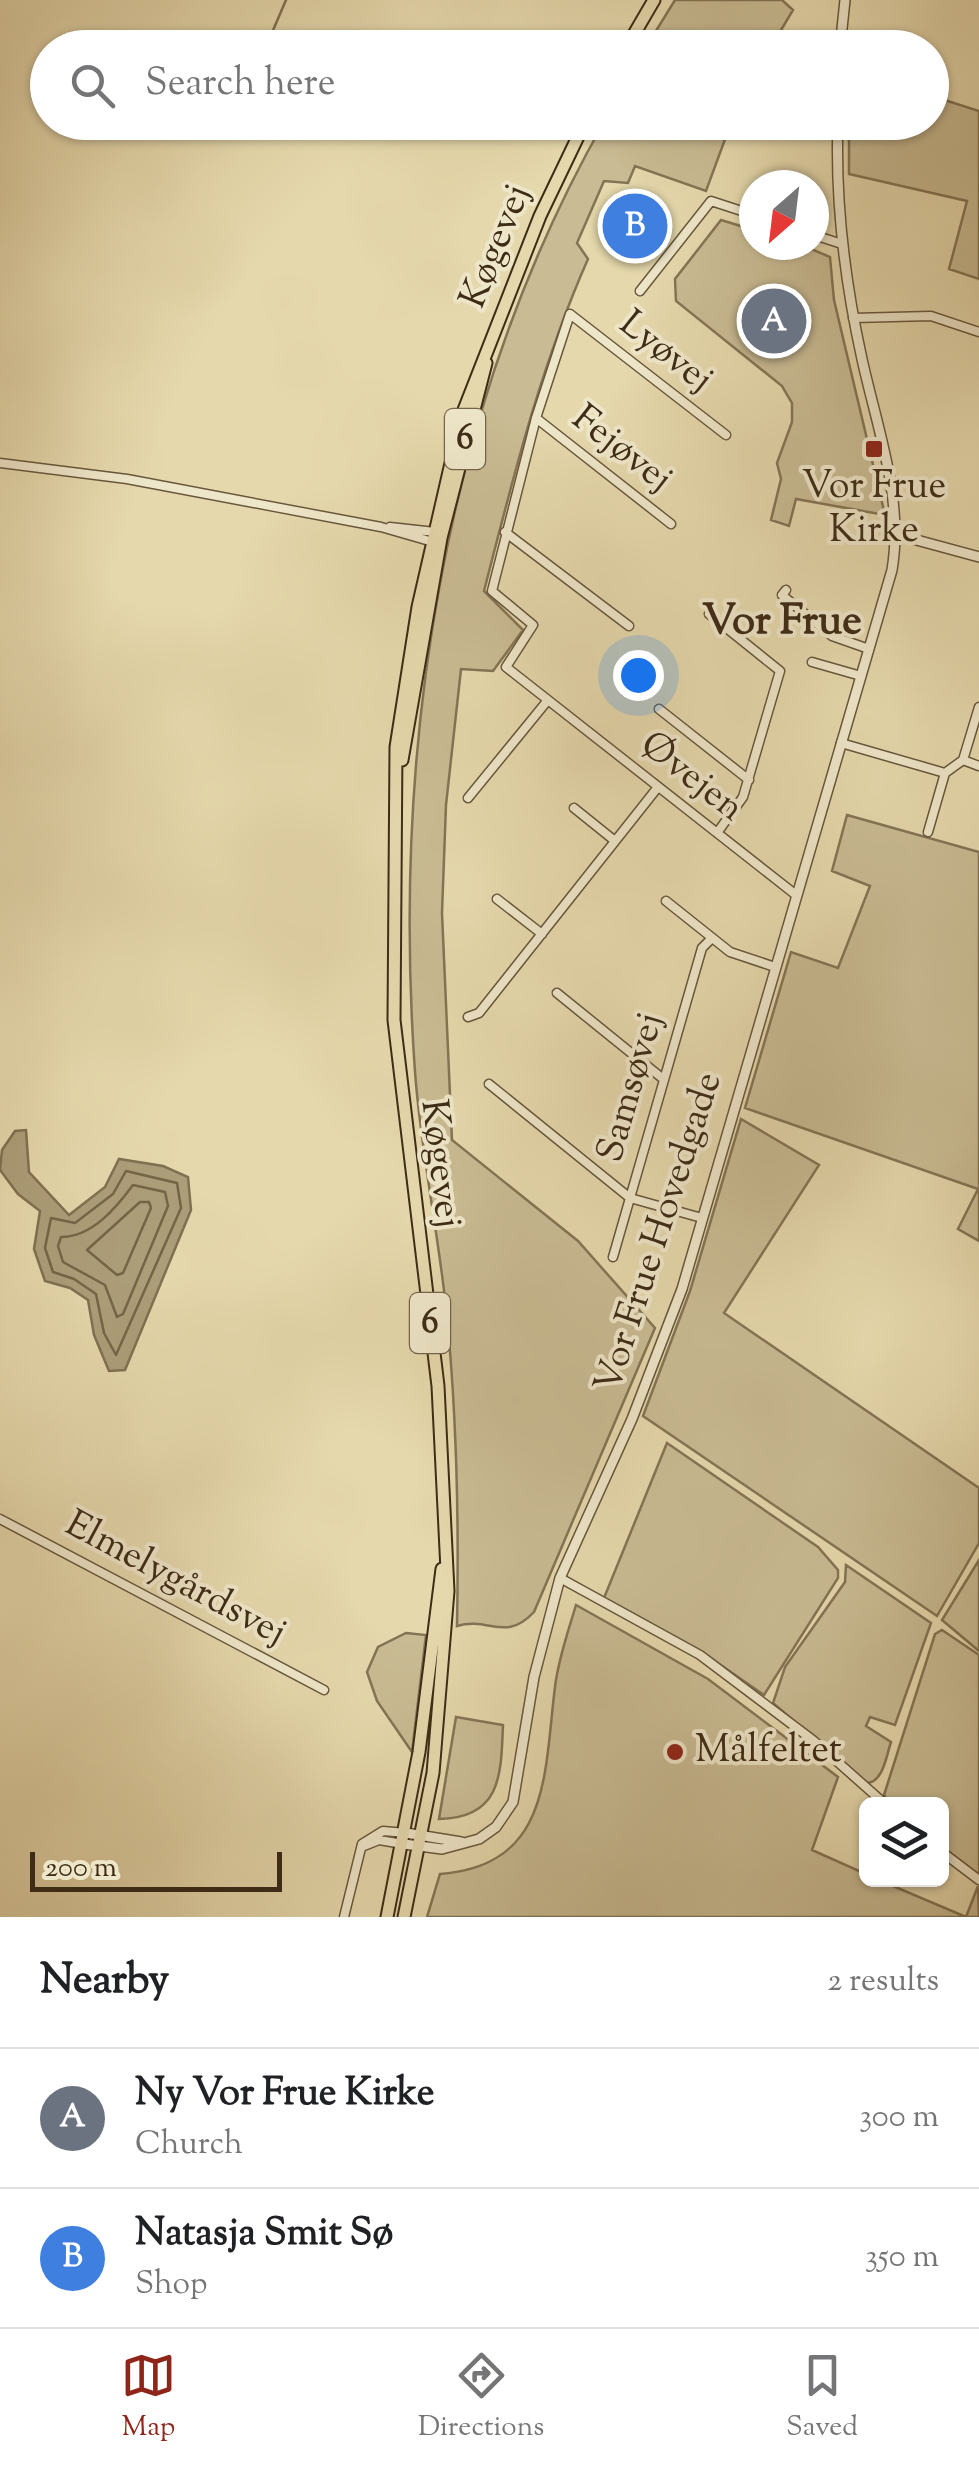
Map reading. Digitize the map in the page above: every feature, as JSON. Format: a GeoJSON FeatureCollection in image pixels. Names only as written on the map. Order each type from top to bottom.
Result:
{"type":"FeatureCollection","features":[{"type":"Feature","properties":{"kind":"main road"},"geometry":{"type":"LineString","coordinates":[[636,30],[654,0]]}},
{"type":"Feature","properties":{"kind":"main road","name":"Køgevej"},"geometry":{"type":"LineString","coordinates":[[404,1917],[421,1842],[444,1686],[448,1591],[438,1386],[394,1020],[392,882],[398,779],[435,537],[491,340],[540,216],[576,140]]}},
{"type":"Feature","properties":{"kind":"main road","name":"Køgevej"},"geometry":{"type":"LineString","coordinates":[[387,1917],[405,1838],[445,1555]]}},
{"type":"Feature","properties":{"kind":"street"},"geometry":{"type":"LineString","coordinates":[[842,30],[845,0]]}},
{"type":"Feature","properties":{"kind":"street","name":"Vor Frue Hovedgade"},"geometry":{"type":"LineString","coordinates":[[405,1838],[468,1842],[496,1827],[514,1802],[534,1678],[560,1578],[661,1346],[869,649],[898,535],[853,318],[842,244],[839,140]]}},
{"type":"Feature","properties":{"kind":"street"},"geometry":{"type":"LineString","coordinates":[[640,291],[711,202],[739,210]]}},
{"type":"Feature","properties":{"kind":"street"},"geometry":{"type":"LineString","coordinates":[[829,240],[842,244]]}},
{"type":"Feature","properties":{"kind":"street","name":"Lyøvej"},"geometry":{"type":"LineString","coordinates":[[536,418],[570,314],[726,435]]}},
{"type":"Feature","properties":{"kind":"street"},"geometry":{"type":"LineString","coordinates":[[853,318],[932,316],[979,332]]}},
{"type":"Feature","properties":{"kind":"street"},"geometry":{"type":"LineString","coordinates":[[536,418],[505,532],[628,626]]}},
{"type":"Feature","properties":{"kind":"street","name":"Fejøvej"},"geometry":{"type":"LineString","coordinates":[[536,418],[671,524]]}},
{"type":"Feature","properties":{"kind":"street"},"geometry":{"type":"LineString","coordinates":[[0,464],[74,470],[435,537]]}},
{"type":"Feature","properties":{"kind":"street","name":"Øvejen"},"geometry":{"type":"LineString","coordinates":[[505,532],[492,592],[533,625],[506,667],[796,895]]}},
{"type":"Feature","properties":{"kind":"street"},"geometry":{"type":"LineString","coordinates":[[898,535],[979,557]]}},
{"type":"Feature","properties":{"kind":"street"},"geometry":{"type":"LineString","coordinates":[[786,590],[782,595],[832,636],[869,649]]}},
{"type":"Feature","properties":{"kind":"street"},"geometry":{"type":"LineString","coordinates":[[709,614],[780,671],[749,780],[736,809],[717,833]]}},
{"type":"Feature","properties":{"kind":"street"},"geometry":{"type":"LineString","coordinates":[[812,662],[861,676]]}},
{"type":"Feature","properties":{"kind":"street"},"geometry":{"type":"LineString","coordinates":[[468,798],[548,700]]}},
{"type":"Feature","properties":{"kind":"street"},"geometry":{"type":"LineString","coordinates":[[928,832],[946,773],[963,760],[979,707]]}},
{"type":"Feature","properties":{"kind":"street"},"geometry":{"type":"LineString","coordinates":[[660,709],[749,780]]}},
{"type":"Feature","properties":{"kind":"street"},"geometry":{"type":"LineString","coordinates":[[841,744],[946,773]]}},
{"type":"Feature","properties":{"kind":"street"},"geometry":{"type":"LineString","coordinates":[[963,760],[979,766]]}},
{"type":"Feature","properties":{"kind":"street"},"geometry":{"type":"LineString","coordinates":[[468,1017],[479,1013],[658,787]]}},
{"type":"Feature","properties":{"kind":"street"},"geometry":{"type":"LineString","coordinates":[[574,808],[616,841]]}},
{"type":"Feature","properties":{"kind":"street"},"geometry":{"type":"LineString","coordinates":[[498,899],[542,934]]}},
{"type":"Feature","properties":{"kind":"street"},"geometry":{"type":"LineString","coordinates":[[666,902],[730,952],[775,967]]}},
{"type":"Feature","properties":{"kind":"street","name":"Samsøvej"},"geometry":{"type":"LineString","coordinates":[[613,1257],[702,948],[712,938]]}},
{"type":"Feature","properties":{"kind":"street"},"geometry":{"type":"LineString","coordinates":[[557,993],[662,1078]]}},
{"type":"Feature","properties":{"kind":"street"},"geometry":{"type":"LineString","coordinates":[[489,1084],[630,1198],[702,1218]]}},
{"type":"Feature","properties":{"kind":"street","name":"Elmelygårdsvej"},"geometry":{"type":"LineString","coordinates":[[0,1518],[324,1690]]}},
{"type":"Feature","properties":{"kind":"street"},"geometry":{"type":"LineString","coordinates":[[560,1578],[700,1655],[814,1741],[877,1797]]}},
{"type":"Feature","properties":{"kind":"street"},"geometry":{"type":"LineString","coordinates":[[344,1917],[364,1846],[405,1838]]}},
{"type":"Feature","properties":{"kind":"street"},"geometry":{"type":"LineString","coordinates":[[949,1857],[979,1880]]}},
{"type":"Feature","properties":{"kind":"shaded area"},"geometry":{"type":"Polygon","coordinates":[[[675,0],[782,0],[793,10],[781,30],[656,30],[675,0]]]}},
{"type":"Feature","properties":{"kind":"shaded area"},"geometry":{"type":"Polygon","coordinates":[[[949,101],[979,111],[979,279],[949,269],[967,201],[849,174],[849,140],[949,140],[949,101]]]}},
{"type":"Feature","properties":{"kind":"shaded area"},"geometry":{"type":"Polygon","coordinates":[[[595,140],[725,140],[706,191],[635,166],[628,183],[604,181],[577,243],[588,259],[542,381],[484,591],[523,630],[493,671],[461,669],[446,805],[442,913],[452,1140],[578,1241],[655,1328],[534,1612],[514,1626],[457,1626],[450,1356],[415,1072],[410,950],[412,827],[422,705],[440,583],[467,463],[503,345],[548,231],[595,140]]]}},
{"type":"Feature","properties":{"kind":"shaded area"},"geometry":{"type":"Polygon","coordinates":[[[721,220],[739,225],[739,260],[830,257],[834,300],[885,515],[796,499],[789,526],[771,520],[781,479],[777,463],[792,422],[792,403],[782,386],[676,301],[675,279],[721,220]]]}},
{"type":"Feature","properties":{"kind":"shaded area"},"geometry":{"type":"Polygon","coordinates":[[[847,815],[979,852],[979,1241],[958,1229],[978,1189],[745,1108],[791,952],[838,968],[870,886],[832,871],[847,815]]]}},
{"type":"Feature","properties":{"kind":"shaded area"},"geometry":{"type":"Polygon","coordinates":[[[741,1119],[819,1165],[724,1313],[979,1488],[979,1543],[937,1616],[643,1416],[690,1291],[741,1119]]]}},
{"type":"Feature","properties":{"kind":"shaded area"},"geometry":{"type":"Polygon","coordinates":[[[667,1443],[818,1547],[838,1570],[838,1578],[764,1695],[702,1652],[604,1598],[667,1443]]]}},
{"type":"Feature","properties":{"kind":"shaded area"},"geometry":{"type":"Polygon","coordinates":[[[979,1560],[979,1651],[942,1620],[979,1560]]]}},
{"type":"Feature","properties":{"kind":"shaded area"},"geometry":{"type":"Polygon","coordinates":[[[846,1565],[931,1623],[895,1725],[870,1717],[866,1726],[891,1742],[880,1774],[866,1783],[773,1703],[785,1667],[845,1582],[846,1565]]]}},
{"type":"Feature","properties":{"kind":"shaded area","name":"Målfeltet"},"geometry":{"type":"Polygon","coordinates":[[[576,1605],[708,1679],[838,1777],[812,1850],[859,1871],[859,1887],[895,1887],[966,1917],[427,1917],[440,1874],[476,1867],[503,1854],[522,1834],[535,1810],[548,1751],[558,1667],[576,1605]]]}},
{"type":"Feature","properties":{"kind":"shaded area"},"geometry":{"type":"Polygon","coordinates":[[[942,1630],[979,1655],[979,1875],[949,1852],[949,1797],[884,1795],[935,1634],[942,1630]]]}},
{"type":"Feature","properties":{"kind":"shaded area"},"geometry":{"type":"Polygon","coordinates":[[[406,1633],[426,1635],[412,1752],[377,1701],[367,1672],[378,1647],[406,1633]]]}},
{"type":"Feature","properties":{"kind":"shaded area"},"geometry":{"type":"Polygon","coordinates":[[[456,1717],[503,1725],[501,1761],[494,1791],[486,1802],[459,1817],[439,1819],[456,1717]]]}},
{"type":"Feature","properties":{"kind":"shaded area"},"geometry":{"type":"Polygon","coordinates":[[[978,1886],[979,1917],[966,1917],[978,1886]]]}},
{"type":"Feature","properties":{"kind":"water"},"geometry":{"type":"Polygon","coordinates":[[[26,1130],[29,1172],[69,1215],[105,1187],[119,1159],[163,1166],[188,1177],[191,1210],[125,1370],[109,1371],[94,1335],[88,1300],[70,1288],[45,1281],[34,1249],[40,1211],[18,1194],[0,1170],[2,1150],[15,1131],[26,1130]]]}},
{"type":"Feature","properties":{"kind":"waterway"},"geometry":{"type":"LineString","coordinates":[[273,30],[286,0]]}},
{"type":"Feature","properties":{"kind":"place","name":"Natasja Smit Sø"},"geometry":{"type":"Point","coordinates":[635,226]}},
{"type":"Feature","properties":{"kind":"place","name":"Ny Vor Frue Kirke"},"geometry":{"type":"Point","coordinates":[774,321]}},
{"type":"Feature","properties":{"kind":"place","name":"Vor Frue Kirke"},"geometry":{"type":"Point","coordinates":[874,449]}},
{"type":"Feature","properties":{"kind":"place","name":"Målfeltet"},"geometry":{"type":"Point","coordinates":[675,1752]}},
{"type":"Feature","properties":{"kind":"district","name":"Vor Frue"},"geometry":{"type":"Point","coordinates":[782,623]}}]}
